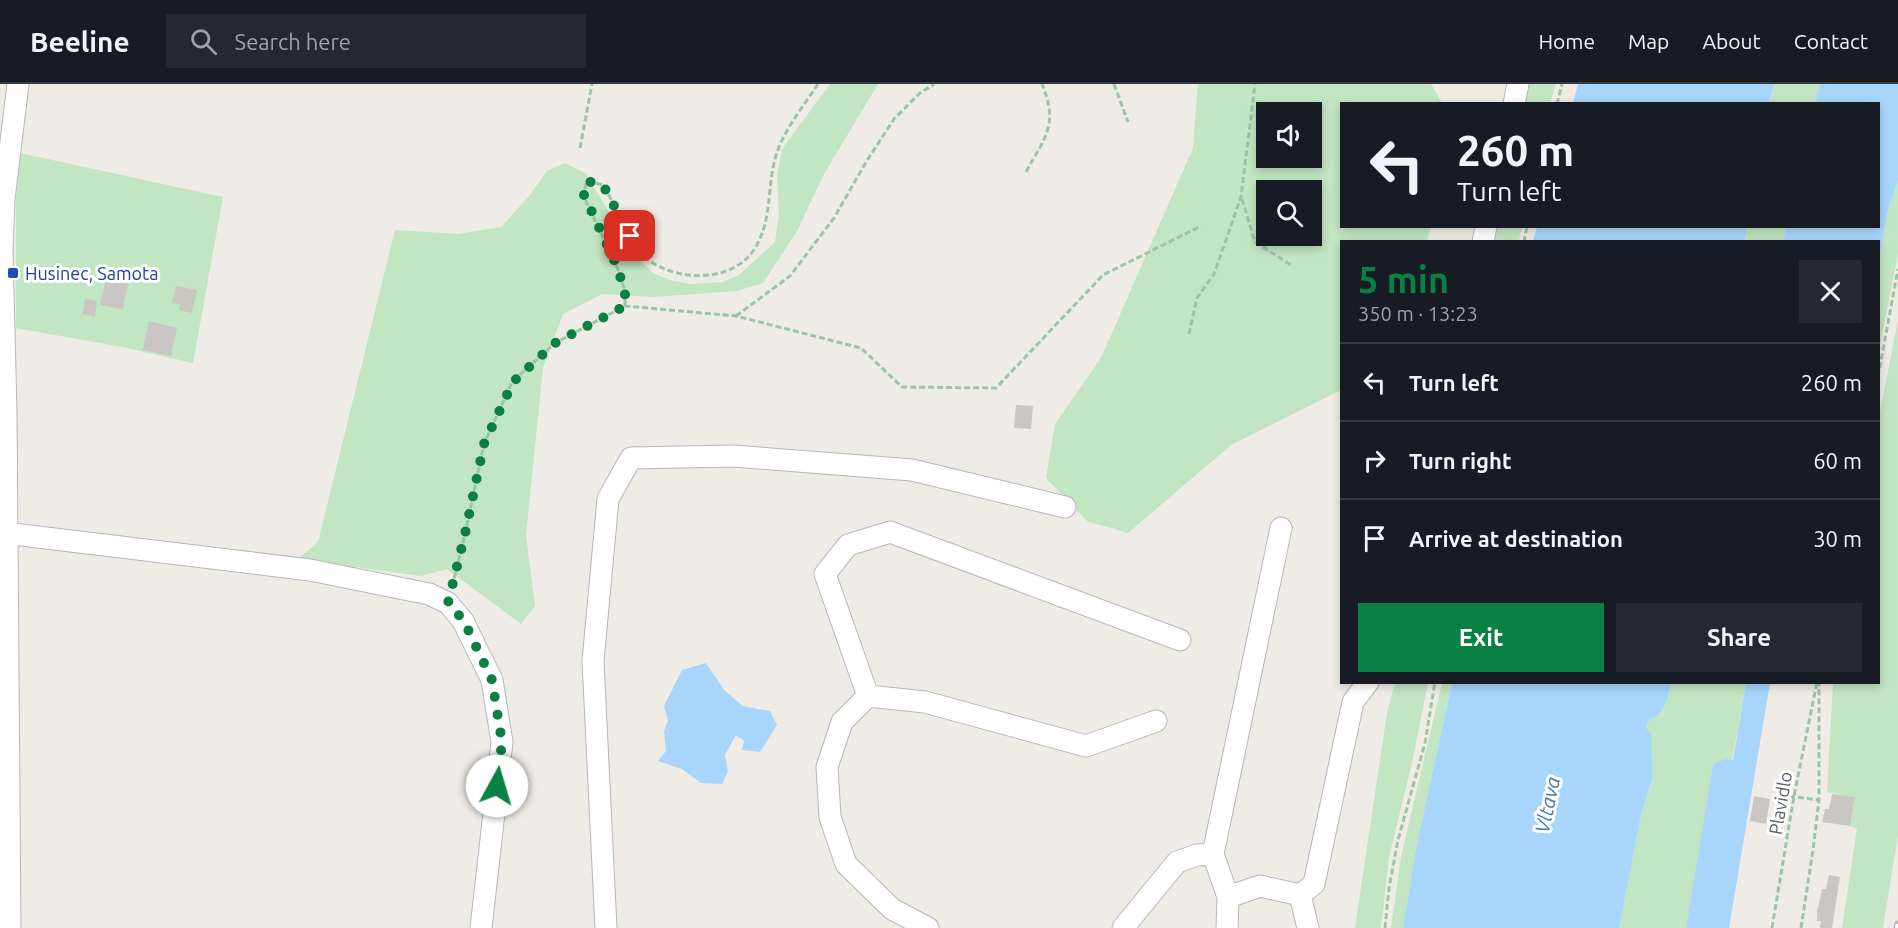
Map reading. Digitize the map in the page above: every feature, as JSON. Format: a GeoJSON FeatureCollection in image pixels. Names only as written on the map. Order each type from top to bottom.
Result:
{"type":"FeatureCollection","features":[{"type":"Feature","properties":{"kind":"street"},"geometry":{"type":"LineString","coordinates":[[10,928],[5,533],[6,412],[2,250],[4,199],[18,84]]}},
{"type":"Feature","properties":{"kind":"street"},"geometry":{"type":"LineString","coordinates":[[1514,102],[1518,84]]}},
{"type":"Feature","properties":{"kind":"street"},"geometry":{"type":"LineString","coordinates":[[606,928],[593,661],[608,499],[631,458],[734,456],[912,470],[1065,507]]}},
{"type":"Feature","properties":{"kind":"street"},"geometry":{"type":"LineString","coordinates":[[1227,928],[1228,897],[1213,854],[1281,528]]}},
{"type":"Feature","properties":{"kind":"street"},"geometry":{"type":"LineString","coordinates":[[868,696],[825,574],[848,545],[890,532],[1180,640]]}},
{"type":"Feature","properties":{"kind":"street"},"geometry":{"type":"LineString","coordinates":[[5,533],[310,570],[429,594],[448,603],[464,621],[492,680],[502,742],[481,928]]}},
{"type":"Feature","properties":{"kind":"street"},"geometry":{"type":"LineString","coordinates":[[1300,895],[1314,884],[1353,702],[1366,684]]}},
{"type":"Feature","properties":{"kind":"street"},"geometry":{"type":"LineString","coordinates":[[868,696],[925,702],[1086,746],[1156,721]]}},
{"type":"Feature","properties":{"kind":"street"},"geometry":{"type":"LineString","coordinates":[[868,696],[842,722],[827,767],[830,817],[846,864],[892,909],[928,928]]}},
{"type":"Feature","properties":{"kind":"street"},"geometry":{"type":"LineString","coordinates":[[1123,928],[1177,862],[1197,855],[1213,854]]}},
{"type":"Feature","properties":{"kind":"street"},"geometry":{"type":"LineString","coordinates":[[1228,897],[1260,886],[1300,895]]}},
{"type":"Feature","properties":{"kind":"street"},"geometry":{"type":"LineString","coordinates":[[1300,895],[1308,928]]}},
{"type":"Feature","properties":{"kind":"path"},"geometry":{"type":"LineString","coordinates":[[580,148],[592,84]]}},
{"type":"Feature","properties":{"kind":"path"},"geometry":{"type":"LineString","coordinates":[[625,306],[625,291],[616,264],[584,195],[587,181],[603,185],[639,253],[661,268],[690,276],[729,270],[747,258],[755,248],[767,218],[774,161],[780,145],[818,84]]}},
{"type":"Feature","properties":{"kind":"path"},"geometry":{"type":"LineString","coordinates":[[736,316],[790,276],[834,218],[894,119],[920,93],[934,84]]}},
{"type":"Feature","properties":{"kind":"path"},"geometry":{"type":"LineString","coordinates":[[1026,172],[1050,129],[1050,104],[1042,84]]}},
{"type":"Feature","properties":{"kind":"path"},"geometry":{"type":"LineString","coordinates":[[1114,84],[1128,122]]}},
{"type":"Feature","properties":{"kind":"path"},"geometry":{"type":"LineString","coordinates":[[1189,334],[1197,298],[1214,274],[1241,197],[1256,84]]}},
{"type":"Feature","properties":{"kind":"path"},"geometry":{"type":"LineString","coordinates":[[1558,102],[1562,84]]}},
{"type":"Feature","properties":{"kind":"path"},"geometry":{"type":"LineString","coordinates":[[1241,197],[1255,242],[1292,265]]}},
{"type":"Feature","properties":{"kind":"path"},"geometry":{"type":"LineString","coordinates":[[448,603],[484,444],[513,382],[555,343],[625,306],[736,316],[861,348],[902,387],[996,388],[1103,275],[1201,226]]}},
{"type":"Feature","properties":{"kind":"path"},"geometry":{"type":"LineString","coordinates":[[1880,366],[1898,269]]}},
{"type":"Feature","properties":{"kind":"path"},"geometry":{"type":"LineString","coordinates":[[1385,928],[1389,888],[1398,840],[1425,743],[1435,684]]}},
{"type":"Feature","properties":{"kind":"path"},"geometry":{"type":"LineString","coordinates":[[1801,928],[1814,850],[1819,800],[1818,684]]}},
{"type":"Feature","properties":{"kind":"path","name":"Plavidlo"},"geometry":{"type":"LineString","coordinates":[[1772,928],[1792,796],[1818,684]]}},
{"type":"Feature","properties":{"kind":"path"},"geometry":{"type":"LineString","coordinates":[[1792,796],[1819,800]]}},
{"type":"Feature","properties":{"kind":"green space"},"geometry":{"type":"Polygon","coordinates":[[[830,84],[878,84],[824,174],[797,231],[763,283],[737,291],[653,297],[602,294],[563,314],[543,368],[526,535],[535,606],[521,624],[447,569],[421,576],[298,559],[318,542],[395,230],[459,234],[501,227],[530,195],[547,171],[565,163],[585,173],[639,260],[653,273],[673,281],[690,284],[723,282],[739,275],[775,242],[779,215],[777,175],[782,149],[830,84]]]}},
{"type":"Feature","properties":{"kind":"green space"},"geometry":{"type":"Polygon","coordinates":[[[1198,84],[1431,84],[1441,102],[1340,102],[1340,228],[1431,228],[1427,240],[1340,240],[1340,390],[1231,445],[1128,533],[1087,521],[1046,478],[1055,424],[1101,358],[1193,148],[1198,84]]]}},
{"type":"Feature","properties":{"kind":"green space"},"geometry":{"type":"Polygon","coordinates":[[[1528,84],[1556,84],[1550,102],[1524,102],[1528,84]]]}},
{"type":"Feature","properties":{"kind":"green space"},"geometry":{"type":"Polygon","coordinates":[[[1774,84],[1820,84],[1815,102],[1770,102],[1774,84]]]}},
{"type":"Feature","properties":{"kind":"green space"},"geometry":{"type":"Polygon","coordinates":[[[20,153],[223,197],[193,363],[122,347],[16,328],[16,199],[20,153]]]}},
{"type":"Feature","properties":{"kind":"green space"},"geometry":{"type":"Polygon","coordinates":[[[1898,180],[1898,254],[1880,346],[1880,256],[1887,214],[1898,180]]]}},
{"type":"Feature","properties":{"kind":"green space"},"geometry":{"type":"Polygon","coordinates":[[[1497,228],[1522,228],[1519,240],[1494,240],[1497,228]]]}},
{"type":"Feature","properties":{"kind":"green space"},"geometry":{"type":"Polygon","coordinates":[[[1747,228],[1786,228],[1783,240],[1745,240],[1747,228]]]}},
{"type":"Feature","properties":{"kind":"green space"},"geometry":{"type":"Polygon","coordinates":[[[1898,320],[1898,835],[1883,928],[1842,928],[1857,828],[1850,826],[1855,798],[1827,792],[1833,684],[1880,684],[1880,412],[1898,320]]]}},
{"type":"Feature","properties":{"kind":"green space"},"geometry":{"type":"Polygon","coordinates":[[[1395,684],[1428,684],[1412,763],[1389,857],[1381,928],[1355,928],[1387,713],[1395,684]]]}},
{"type":"Feature","properties":{"kind":"green space"},"geometry":{"type":"Polygon","coordinates":[[[1442,684],[1452,684],[1416,848],[1403,928],[1391,928],[1401,857],[1442,684]]]}},
{"type":"Feature","properties":{"kind":"green space"},"geometry":{"type":"Polygon","coordinates":[[[1671,684],[1746,684],[1732,761],[1713,766],[1686,928],[1619,928],[1641,815],[1652,779],[1646,728],[1648,721],[1665,706],[1671,684]]]}},
{"type":"Feature","properties":{"kind":"water"},"geometry":{"type":"Polygon","coordinates":[[[1578,84],[1774,84],[1769,102],[1573,102],[1578,84]]]}},
{"type":"Feature","properties":{"kind":"water"},"geometry":{"type":"Polygon","coordinates":[[[1820,84],[1898,84],[1898,180],[1887,214],[1880,256],[1880,240],[1783,240],[1786,228],[1880,228],[1880,102],[1815,102],[1820,84]]]}},
{"type":"Feature","properties":{"kind":"water"},"geometry":{"type":"Polygon","coordinates":[[[1536,228],[1747,228],[1745,240],[1533,240],[1536,228]]]}},
{"type":"Feature","properties":{"kind":"water"},"geometry":{"type":"Polygon","coordinates":[[[706,663],[725,691],[743,706],[770,711],[777,725],[760,752],[742,750],[744,741],[736,735],[725,755],[728,771],[722,784],[701,783],[682,769],[658,761],[666,751],[664,731],[668,721],[664,706],[682,670],[706,663]]]}},
{"type":"Feature","properties":{"kind":"water","name":"Vltava"},"geometry":{"type":"Polygon","coordinates":[[[1452,684],[1671,684],[1665,705],[1659,714],[1648,721],[1646,728],[1651,734],[1652,779],[1641,815],[1619,928],[1403,928],[1416,848],[1452,684]]]}},
{"type":"Feature","properties":{"kind":"water"},"geometry":{"type":"Polygon","coordinates":[[[1746,684],[1770,684],[1729,928],[1686,928],[1713,765],[1725,759],[1733,760],[1746,684]]]}},
{"type":"Feature","properties":{"kind":"building"},"geometry":{"type":"Polygon","coordinates":[[[106,279],[128,284],[123,309],[100,305],[106,279]]]}},
{"type":"Feature","properties":{"kind":"building"},"geometry":{"type":"Polygon","coordinates":[[[176,286],[197,290],[192,313],[179,310],[180,304],[172,303],[176,286]]]}},
{"type":"Feature","properties":{"kind":"building"},"geometry":{"type":"Polygon","coordinates":[[[85,299],[97,301],[95,317],[82,314],[85,299]]]}},
{"type":"Feature","properties":{"kind":"building"},"geometry":{"type":"Polygon","coordinates":[[[149,321],[177,328],[171,356],[143,350],[149,321]]]}},
{"type":"Feature","properties":{"kind":"building"},"geometry":{"type":"Polygon","coordinates":[[[1016,405],[1033,406],[1031,429],[1014,428],[1016,405]]]}},
{"type":"Feature","properties":{"kind":"building"},"geometry":{"type":"Polygon","coordinates":[[[1832,794],[1855,797],[1850,826],[1822,822],[1825,809],[1829,809],[1832,794]]]}},
{"type":"Feature","properties":{"kind":"building"},"geometry":{"type":"Polygon","coordinates":[[[1754,796],[1770,799],[1766,824],[1750,821],[1754,796]]]}},
{"type":"Feature","properties":{"kind":"building"},"geometry":{"type":"Polygon","coordinates":[[[1829,875],[1840,877],[1832,928],[1820,928],[1821,921],[1817,921],[1817,913],[1822,889],[1826,889],[1829,875]]]}},
{"type":"Feature","properties":{"kind":"railway"},"geometry":{"type":"LineString","coordinates":[[1897,928],[1898,924]]}},
{"type":"Feature","properties":{"kind":"place","name":"Husinec, Samota"},"geometry":{"type":"Point","coordinates":[13,273]}},
{"type":"Feature","properties":{"kind":"route"},"geometry":{"type":"LineString","coordinates":[[497,786],[502,742],[492,680],[464,621],[448,603],[484,444],[513,382],[555,343],[625,306],[625,291],[616,264],[584,195],[587,181],[603,185],[630,236]]}}]}
